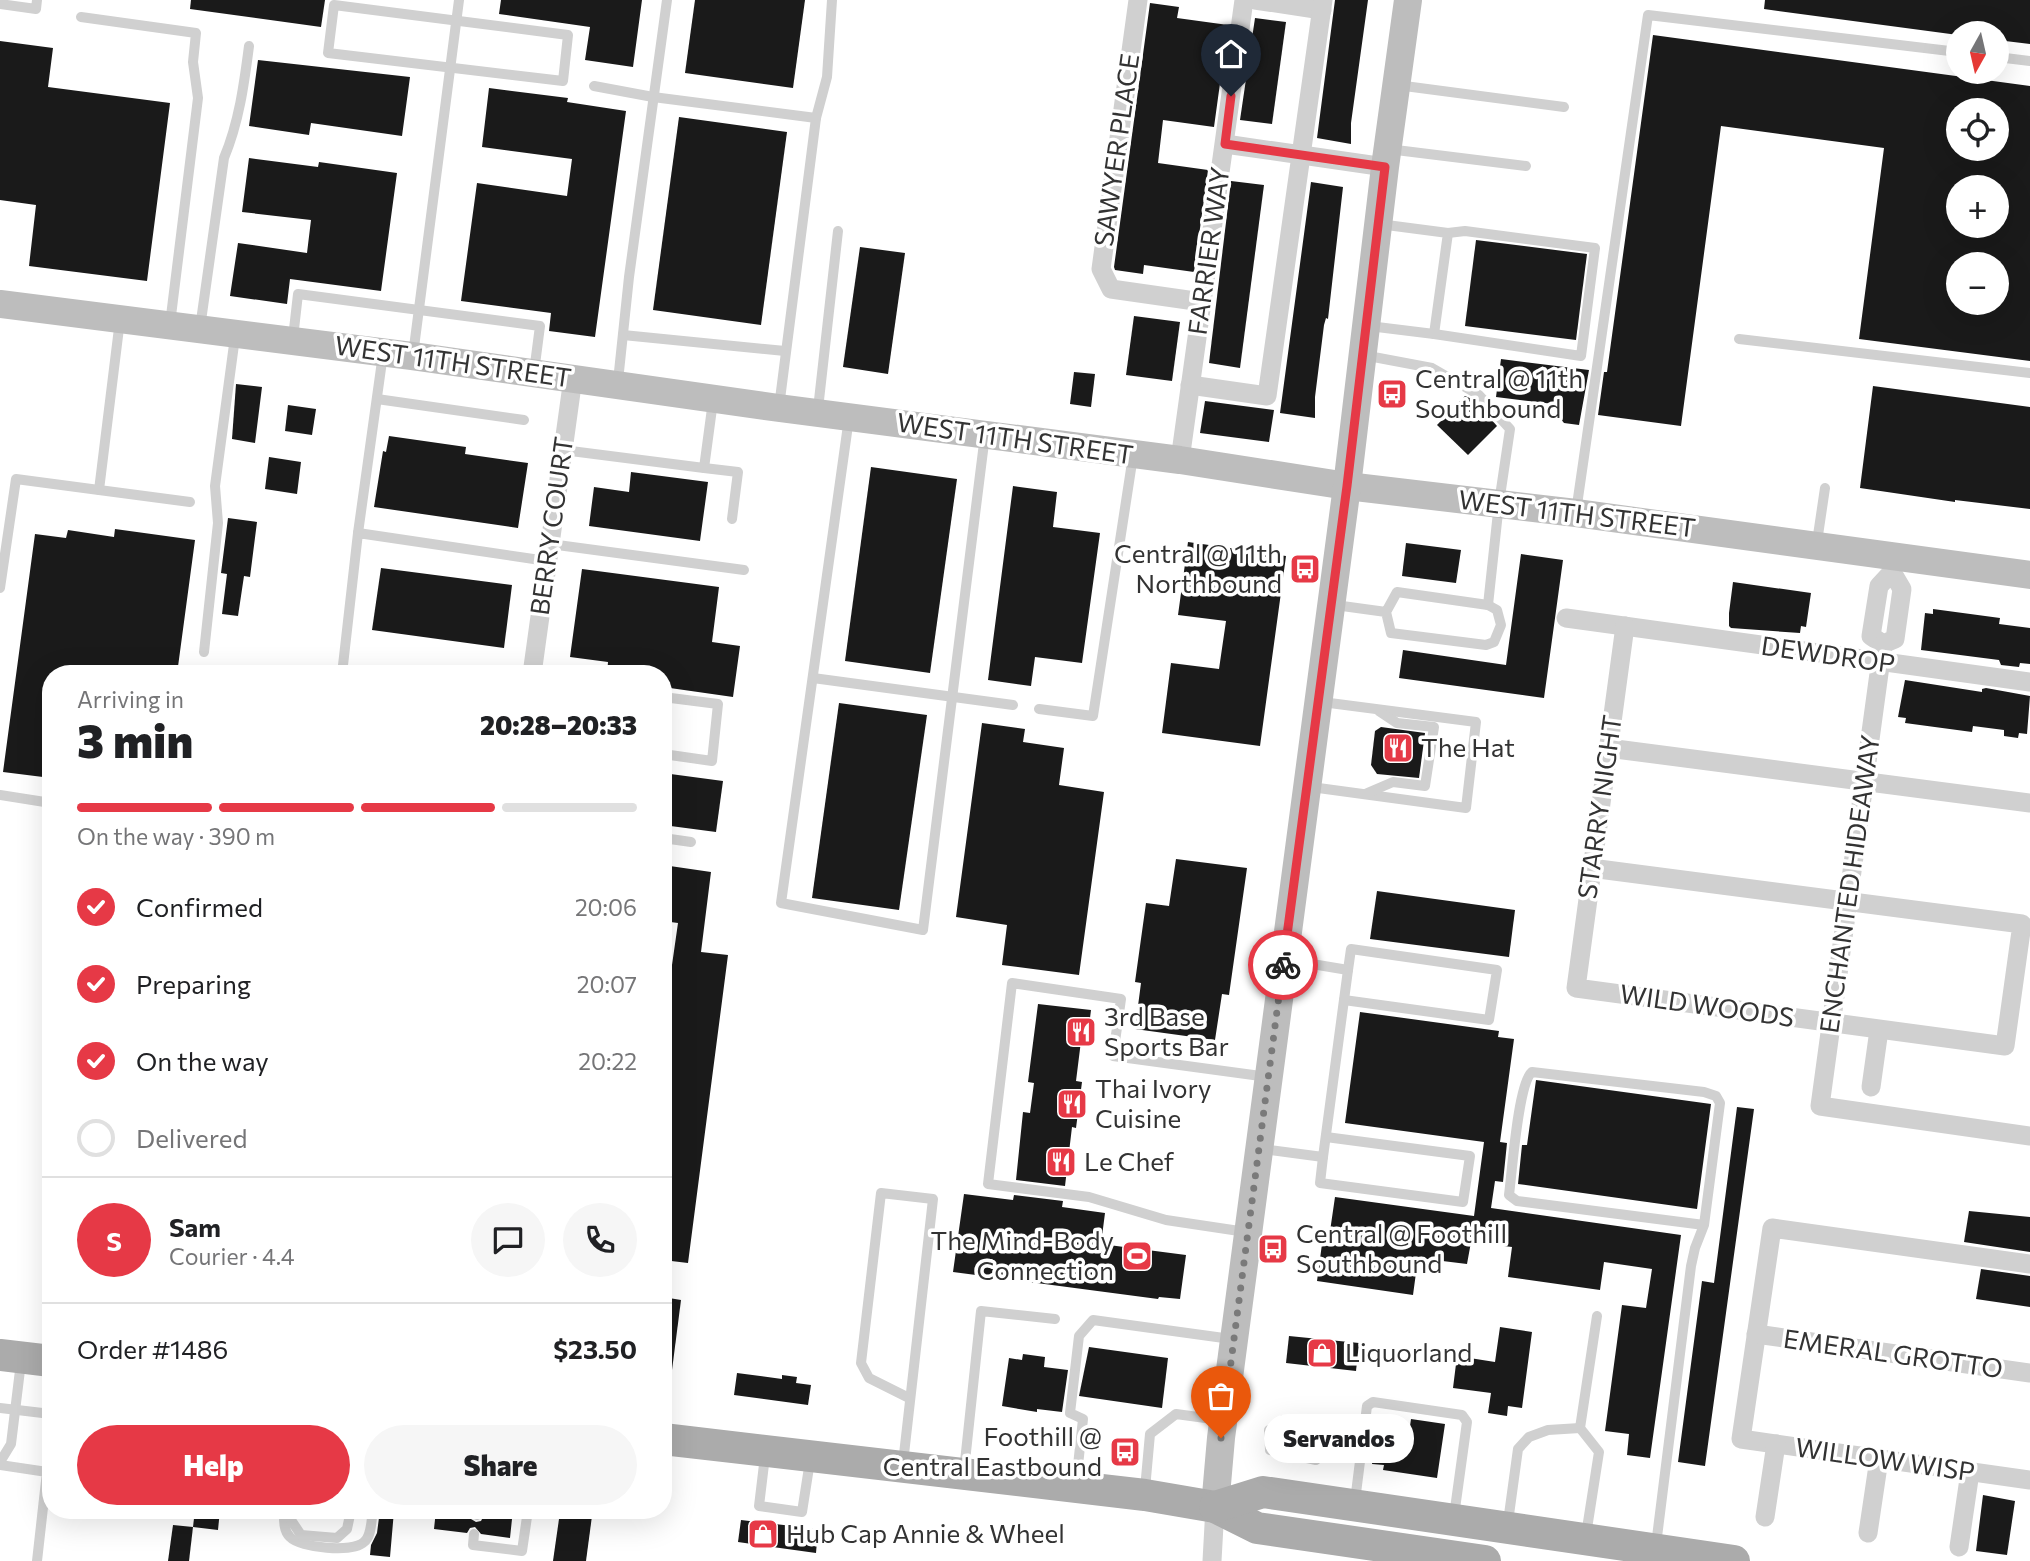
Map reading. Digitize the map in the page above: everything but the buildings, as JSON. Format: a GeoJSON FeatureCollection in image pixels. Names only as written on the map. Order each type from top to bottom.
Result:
{"type":"FeatureCollection","features":[{"type":"Feature","properties":{"kind":"main road"},"geometry":{"type":"LineString","coordinates":[[672,1440],[1145,1495],[1215,1507],[1257,1528],[1375,1553],[1470,1559],[1467,1544],[1474,1542],[1564,1553],[1575,1552],[1585,1539]]}},
{"type":"Feature","properties":{"kind":"main road"},"geometry":{"type":"LineString","coordinates":[[1215,1507],[1262,1492],[1734,1561]]}},
{"type":"Feature","properties":{"kind":"street","name":"SAWYER PLACE"},"geometry":{"type":"LineString","coordinates":[[1138,0],[1101,269],[1111,289],[1202,302]]}},
{"type":"Feature","properties":{"kind":"street","name":"FARRIER WAY"},"geometry":{"type":"LineString","coordinates":[[1180,460],[1244,0]]}},
{"type":"Feature","properties":{"kind":"street"},"geometry":{"type":"LineString","coordinates":[[1190,385],[1266,396],[1323,5],[1255,0]]}},
{"type":"Feature","properties":{"kind":"street"},"geometry":{"type":"LineString","coordinates":[[1212,1561],[1215,1507],[1234,1339],[1347,486],[1386,158],[1408,0]]}},
{"type":"Feature","properties":{"kind":"street"},"geometry":{"type":"LineString","coordinates":[[1225,144],[1301,155],[1386,158]]}},
{"type":"Feature","properties":{"kind":"street","name":"WEST 11TH STREET"},"geometry":{"type":"LineString","coordinates":[[0,304],[383,352],[779,408],[1180,460],[1347,486],[1499,503],[1817,546],[1893,564],[2030,575]]}},
{"type":"Feature","properties":{"kind":"street","name":"BERRY COURT"},"geometry":{"type":"LineString","coordinates":[[533,665],[573,378]]}},
{"type":"Feature","properties":{"kind":"street"},"geometry":{"type":"LineString","coordinates":[[1893,564],[1902,589],[1895,639],[1881,653],[1871,636],[1879,586],[1893,564]]}},
{"type":"Feature","properties":{"kind":"street"},"geometry":{"type":"LineString","coordinates":[[1875,612],[1898,615]]}},
{"type":"Feature","properties":{"kind":"street","name":"DEWDROP"},"geometry":{"type":"LineString","coordinates":[[1566,618],[1881,653],[2030,682]]}},
{"type":"Feature","properties":{"kind":"street","name":"STARRY NIGHT"},"geometry":{"type":"LineString","coordinates":[[1576,988],[1625,626]]}},
{"type":"Feature","properties":{"kind":"street","name":"ENCHANTED HIDEAWAY"},"geometry":{"type":"LineString","coordinates":[[1881,653],[1820,1107],[2030,1136]]}},
{"type":"Feature","properties":{"kind":"street"},"geometry":{"type":"LineString","coordinates":[[1608,748],[2030,803]]}},
{"type":"Feature","properties":{"kind":"street"},"geometry":{"type":"LineString","coordinates":[[1591,868],[1848,901]]}},
{"type":"Feature","properties":{"kind":"street","name":"WILD WOODS"},"geometry":{"type":"LineString","coordinates":[[1576,988],[2005,1046],[2022,925],[1848,901]]}},
{"type":"Feature","properties":{"kind":"street"},"geometry":{"type":"LineString","coordinates":[[1871,1087],[1879,1030]]}},
{"type":"Feature","properties":{"kind":"street"},"geometry":{"type":"LineString","coordinates":[[1756,1334],[1772,1228],[2030,1264]]}},
{"type":"Feature","properties":{"kind":"street","name":"EMERAL GROTTO"},"geometry":{"type":"LineString","coordinates":[[1756,1334],[2030,1373]]}},
{"type":"Feature","properties":{"kind":"street","name":"WILLOW WISP"},"geometry":{"type":"LineString","coordinates":[[1756,1334],[1741,1439],[2030,1480]]}},
{"type":"Feature","properties":{"kind":"street"},"geometry":{"type":"LineString","coordinates":[[1765,1517],[1776,1444]]}},
{"type":"Feature","properties":{"kind":"street"},"geometry":{"type":"LineString","coordinates":[[1868,1533],[1879,1459]]}},
{"type":"Feature","properties":{"kind":"street"},"geometry":{"type":"LineString","coordinates":[[1959,1547],[1970,1472]]}},
{"type":"Feature","properties":{"kind":"lane"},"geometry":{"type":"LineString","coordinates":[[0,4],[36,9],[37,0]]}},
{"type":"Feature","properties":{"kind":"lane"},"geometry":{"type":"LineString","coordinates":[[412,356],[459,0]]}},
{"type":"Feature","properties":{"kind":"lane"},"geometry":{"type":"LineString","coordinates":[[618,384],[667,0]]}},
{"type":"Feature","properties":{"kind":"lane"},"geometry":{"type":"LineString","coordinates":[[779,408],[816,118],[827,77],[832,0]]}},
{"type":"Feature","properties":{"kind":"lane"},"geometry":{"type":"LineString","coordinates":[[334,5],[568,35],[563,81],[450,69],[328,53],[334,5]]}},
{"type":"Feature","properties":{"kind":"lane"},"geometry":{"type":"LineString","coordinates":[[1576,513],[1648,15],[1946,51]]}},
{"type":"Feature","properties":{"kind":"lane"},"geometry":{"type":"LineString","coordinates":[[81,17],[196,33],[193,62],[198,98],[170,325]]}},
{"type":"Feature","properties":{"kind":"lane"},"geometry":{"type":"LineString","coordinates":[[200,328],[223,158],[235,133],[250,46]]}},
{"type":"Feature","properties":{"kind":"lane"},"geometry":{"type":"LineString","coordinates":[[2009,58],[2030,61]]}},
{"type":"Feature","properties":{"kind":"lane"},"geometry":{"type":"LineString","coordinates":[[1396,85],[1564,107]]}},
{"type":"Feature","properties":{"kind":"lane"},"geometry":{"type":"LineString","coordinates":[[594,86],[653,97],[816,118]]}},
{"type":"Feature","properties":{"kind":"lane"},"geometry":{"type":"LineString","coordinates":[[1386,158],[1527,166]]}},
{"type":"Feature","properties":{"kind":"lane"},"geometry":{"type":"LineString","coordinates":[[1366,325],[1581,356],[1595,248],[1465,230],[1448,233],[1378,224]]}},
{"type":"Feature","properties":{"kind":"lane"},"geometry":{"type":"LineString","coordinates":[[818,413],[838,231]]}},
{"type":"Feature","properties":{"kind":"lane"},"geometry":{"type":"LineString","coordinates":[[1434,334],[1448,233]]}},
{"type":"Feature","properties":{"kind":"lane"},"geometry":{"type":"LineString","coordinates":[[292,340],[298,294],[540,326],[534,373]]}},
{"type":"Feature","properties":{"kind":"lane"},"geometry":{"type":"LineString","coordinates":[[99,490],[120,319]]}},
{"type":"Feature","properties":{"kind":"lane"},"geometry":{"type":"LineString","coordinates":[[204,652],[218,523],[215,486],[236,333]]}},
{"type":"Feature","properties":{"kind":"lane"},"geometry":{"type":"LineString","coordinates":[[623,335],[785,351]]}},
{"type":"Feature","properties":{"kind":"lane"},"geometry":{"type":"LineString","coordinates":[[1739,339],[2030,373]]}},
{"type":"Feature","properties":{"kind":"lane"},"geometry":{"type":"LineString","coordinates":[[343,665],[383,352]]}},
{"type":"Feature","properties":{"kind":"lane"},"geometry":{"type":"LineString","coordinates":[[1363,355],[1432,368],[1479,395],[1510,429],[1488,605]]}},
{"type":"Feature","properties":{"kind":"lane"},"geometry":{"type":"LineString","coordinates":[[704,468],[714,397]]}},
{"type":"Feature","properties":{"kind":"lane"},"geometry":{"type":"LineString","coordinates":[[377,399],[524,420]]}},
{"type":"Feature","properties":{"kind":"lane"},"geometry":{"type":"LineString","coordinates":[[849,416],[781,903],[923,930],[985,435]]}},
{"type":"Feature","properties":{"kind":"lane"},"geometry":{"type":"LineString","coordinates":[[563,450],[738,472],[732,519]]}},
{"type":"Feature","properties":{"kind":"lane"},"geometry":{"type":"LineString","coordinates":[[1040,709],[1093,716],[1134,454]]}},
{"type":"Feature","properties":{"kind":"lane"},"geometry":{"type":"LineString","coordinates":[[0,588],[16,479],[190,502]]}},
{"type":"Feature","properties":{"kind":"lane"},"geometry":{"type":"LineString","coordinates":[[1817,546],[1825,488]]}},
{"type":"Feature","properties":{"kind":"lane"},"geometry":{"type":"LineString","coordinates":[[358,533],[744,570]]}},
{"type":"Feature","properties":{"kind":"lane"},"geometry":{"type":"LineString","coordinates":[[1397,592],[1488,605],[1497,610],[1502,625],[1494,642],[1486,645],[1391,633],[1386,612],[1397,592]]}},
{"type":"Feature","properties":{"kind":"lane"},"geometry":{"type":"LineString","coordinates":[[1331,604],[1386,612]]}},
{"type":"Feature","properties":{"kind":"lane"},"geometry":{"type":"LineString","coordinates":[[813,678],[1013,705]]}},
{"type":"Feature","properties":{"kind":"lane"},"geometry":{"type":"LineString","coordinates":[[672,698],[718,704],[712,761],[672,755]]}},
{"type":"Feature","properties":{"kind":"lane"},"geometry":{"type":"LineString","coordinates":[[1307,786],[1466,808],[1476,722],[1318,701]]}},
{"type":"Feature","properties":{"kind":"lane"},"geometry":{"type":"LineString","coordinates":[[1364,794],[1393,782],[1425,786],[1433,727],[1397,723],[1376,709]]}},
{"type":"Feature","properties":{"kind":"lane"},"geometry":{"type":"LineString","coordinates":[[0,795],[42,802]]}},
{"type":"Feature","properties":{"kind":"lane"},"geometry":{"type":"LineString","coordinates":[[672,839],[691,842]]}},
{"type":"Feature","properties":{"kind":"lane"},"geometry":{"type":"LineString","coordinates":[[1326,1136],[1470,1156],[1464,1202],[1320,1183],[1323,1157],[1348,970],[1351,949],[1497,970],[1489,1020],[1344,1000]]}},
{"type":"Feature","properties":{"kind":"lane"},"geometry":{"type":"LineString","coordinates":[[1284,959],[1348,970]]}},
{"type":"Feature","properties":{"kind":"lane"},"geometry":{"type":"LineString","coordinates":[[1248,1232],[1166,1220],[1088,1197],[988,1184],[1012,983],[1121,999],[1113,1056],[1269,1077]]}},
{"type":"Feature","properties":{"kind":"lane"},"geometry":{"type":"LineString","coordinates":[[1656,1549],[1691,1266],[1704,1226],[1720,1103],[1716,1096],[1704,1092],[1532,1072],[1528,1074],[1522,1091],[1509,1195],[1517,1201],[1704,1226]]}},
{"type":"Feature","properties":{"kind":"lane"},"geometry":{"type":"LineString","coordinates":[[1259,1148],[1323,1157]]}},
{"type":"Feature","properties":{"kind":"lane"},"geometry":{"type":"LineString","coordinates":[[902,1468],[933,1199],[881,1193],[861,1363],[869,1378],[909,1398]]}},
{"type":"Feature","properties":{"kind":"lane"},"geometry":{"type":"LineString","coordinates":[[964,1475],[981,1311],[1055,1319]]}},
{"type":"Feature","properties":{"kind":"lane"},"geometry":{"type":"LineString","coordinates":[[1585,1539],[1599,1452],[1580,1428],[1597,1316]]}},
{"type":"Feature","properties":{"kind":"lane"},"geometry":{"type":"LineString","coordinates":[[1076,1488],[1083,1419],[1070,1413],[1079,1336],[1093,1320],[1234,1339]]}},
{"type":"Feature","properties":{"kind":"lane"},"geometry":{"type":"LineString","coordinates":[[24,1358],[11,1444],[0,1463],[42,1471]]}},
{"type":"Feature","properties":{"kind":"lane"},"geometry":{"type":"LineString","coordinates":[[1354,1505],[1367,1406],[1373,1402],[1462,1415],[1467,1422],[1454,1520]]}},
{"type":"Feature","properties":{"kind":"lane"},"geometry":{"type":"LineString","coordinates":[[0,1408],[42,1413]]}},
{"type":"Feature","properties":{"kind":"lane"},"geometry":{"type":"LineString","coordinates":[[1145,1495],[1150,1434],[1176,1414],[1224,1420]]}},
{"type":"Feature","properties":{"kind":"lane"},"geometry":{"type":"LineString","coordinates":[[1507,1528],[1518,1449],[1529,1437],[1548,1430],[1580,1428]]}},
{"type":"Feature","properties":{"kind":"lane"},"geometry":{"type":"LineString","coordinates":[[1269,1430],[1318,1437],[1316,1460],[1270,1450],[1269,1430]]}},
{"type":"Feature","properties":{"kind":"lane"},"geometry":{"type":"LineString","coordinates":[[765,1452],[759,1506],[802,1512],[811,1457]]}},
{"type":"Feature","properties":{"kind":"lane"},"geometry":{"type":"LineString","coordinates":[[37,1561],[42,1516]]}},
{"type":"Feature","properties":{"kind":"lane"},"geometry":{"type":"LineString","coordinates":[[284,1519],[290,1538],[300,1543],[350,1549],[364,1543],[371,1519]]}},
{"type":"Feature","properties":{"kind":"lane"},"geometry":{"type":"LineString","coordinates":[[291,1519],[301,1535],[337,1538],[347,1529],[350,1519]]}},
{"type":"Feature","properties":{"kind":"lane"},"geometry":{"type":"LineString","coordinates":[[474,1534],[473,1545],[522,1551],[527,1519]]}},
{"type":"Feature","properties":{"kind":"way so far"},"geometry":{"type":"LineString","coordinates":[[1221,1438],[1283,965]]}},
{"type":"Feature","properties":{"kind":"place","name":"Central @ 11th Southbound"},"geometry":{"type":"Point","coordinates":[1392,394]}},
{"type":"Feature","properties":{"kind":"place","name":"Central @ 11th Northbound"},"geometry":{"type":"Point","coordinates":[1305,569]}},
{"type":"Feature","properties":{"kind":"place","name":"The Hat"},"geometry":{"type":"Point","coordinates":[1398,748]}},
{"type":"Feature","properties":{"kind":"place","name":"3rd Base Sports Bar"},"geometry":{"type":"Point","coordinates":[1081,1032]}},
{"type":"Feature","properties":{"kind":"place","name":"Thai Ivory Cuisine"},"geometry":{"type":"Point","coordinates":[1072,1104]}},
{"type":"Feature","properties":{"kind":"place","name":"Le Chef"},"geometry":{"type":"Point","coordinates":[1061,1162]}},
{"type":"Feature","properties":{"kind":"place","name":"Central @ Foothill Southbound"},"geometry":{"type":"Point","coordinates":[1273,1249]}},
{"type":"Feature","properties":{"kind":"place","name":"The Mind-Body Connection"},"geometry":{"type":"Point","coordinates":[1137,1256]}},
{"type":"Feature","properties":{"kind":"place","name":"Liquorland"},"geometry":{"type":"Point","coordinates":[1322,1353]}},
{"type":"Feature","properties":{"kind":"place","name":"Servandos"},"geometry":{"type":"Point","coordinates":[1221,1438]}},
{"type":"Feature","properties":{"kind":"place","name":"Foothill @ Central Eastbound"},"geometry":{"type":"Point","coordinates":[1125,1452]}},
{"type":"Feature","properties":{"kind":"place","name":"Hub Cap Annie & Wheel"},"geometry":{"type":"Point","coordinates":[763,1534]}},
{"type":"Feature","properties":{"kind":"route"},"geometry":{"type":"LineString","coordinates":[[1231,96],[1225,144],[1385,167],[1347,486],[1283,965]]}}]}
